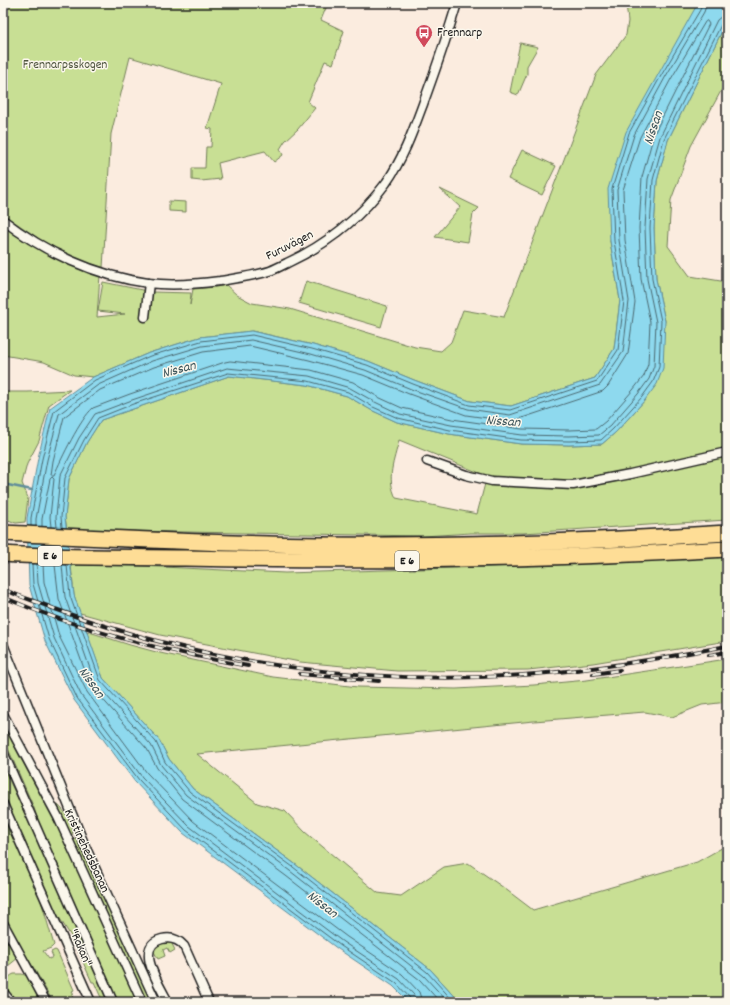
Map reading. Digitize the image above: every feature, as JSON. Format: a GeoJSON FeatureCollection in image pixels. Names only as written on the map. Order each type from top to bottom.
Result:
{"type":"FeatureCollection","features":[{"type":"Feature","properties":{"kind":"highway","name":"E 6"},"geometry":{"type":"LineString","coordinates":[[8,534],[211,543],[428,545],[638,538],[727,533]]}},
{"type":"Feature","properties":{"kind":"highway","name":"E 6"},"geometry":{"type":"LineString","coordinates":[[8,555],[312,561],[421,561],[550,558],[727,549]]}},
{"type":"Feature","properties":{"kind":"street","name":"Furuvägen"},"geometry":{"type":"LineString","coordinates":[[3,220],[17,231],[79,264],[112,276],[149,283],[194,285],[232,279],[270,271],[304,256],[332,237],[362,211],[386,183],[402,157],[430,84],[458,3]]}},
{"type":"Feature","properties":{"kind":"street"},"geometry":{"type":"LineString","coordinates":[[145,317],[149,283]]}},
{"type":"Feature","properties":{"kind":"street"},"geometry":{"type":"LineString","coordinates":[[427,461],[492,481],[574,485],[727,452]]}},
{"type":"Feature","properties":{"kind":"street"},"geometry":{"type":"LineString","coordinates":[[3,644],[85,846],[156,1002]]}},
{"type":"Feature","properties":{"kind":"street","name":"Kristinehedsbanan"},"geometry":{"type":"LineString","coordinates":[[3,714],[58,817],[142,1002]]}},
{"type":"Feature","properties":{"kind":"street"},"geometry":{"type":"LineString","coordinates":[[3,752],[113,1002]]}},
{"type":"Feature","properties":{"kind":"street","name":"\"Rakan\""},"geometry":{"type":"LineString","coordinates":[[3,804],[91,1002]]}},
{"type":"Feature","properties":{"kind":"street"},"geometry":{"type":"LineString","coordinates":[[3,922],[46,1002]]}},
{"type":"Feature","properties":{"kind":"street"},"geometry":{"type":"LineString","coordinates":[[168,1002],[151,966],[148,956],[149,948],[153,943],[166,938],[179,941],[184,946],[209,1002]]}},
{"type":"Feature","properties":{"kind":"street"},"geometry":{"type":"LineString","coordinates":[[3,992],[11,1002]]}},
{"type":"Feature","properties":{"kind":"green space","name":"Frennarpsskogen"},"geometry":{"type":"Polygon","coordinates":[[[3,3],[328,3],[321,20],[344,31],[333,64],[325,61],[308,102],[315,108],[298,129],[285,141],[280,149],[283,155],[274,162],[265,151],[218,163],[221,179],[201,181],[192,180],[192,168],[205,168],[206,147],[211,147],[212,129],[207,128],[221,84],[130,57],[111,134],[103,268],[51,247],[3,214],[3,3]]]}},
{"type":"Feature","properties":{"kind":"green space"},"geometry":{"type":"Polygon","coordinates":[[[626,3],[698,3],[610,241],[620,300],[614,349],[595,378],[511,406],[470,401],[368,361],[313,345],[252,331],[200,337],[149,353],[93,377],[74,375],[44,362],[3,355],[3,226],[25,242],[49,255],[100,275],[97,317],[125,314],[98,311],[103,282],[152,292],[191,293],[190,305],[193,289],[226,285],[237,295],[252,303],[290,309],[415,347],[441,351],[451,342],[463,310],[504,317],[596,75],[626,35],[628,21],[626,3]]]}},
{"type":"Feature","properties":{"kind":"green space"},"geometry":{"type":"Polygon","coordinates":[[[727,21],[727,80],[691,146],[671,200],[668,246],[690,276],[727,282],[727,520],[523,533],[471,533],[423,536],[67,530],[65,517],[69,479],[87,442],[101,420],[229,376],[307,385],[347,396],[371,410],[397,422],[449,434],[521,444],[602,444],[616,432],[645,400],[665,321],[656,279],[654,228],[657,181],[668,140],[727,21]],[[399,440],[391,476],[396,498],[477,514],[487,476],[399,440]]]}},
{"type":"Feature","properties":{"kind":"green space"},"geometry":{"type":"Polygon","coordinates":[[[520,43],[538,47],[527,66],[527,74],[518,95],[510,92],[520,43]]]}},
{"type":"Feature","properties":{"kind":"green space"},"geometry":{"type":"Polygon","coordinates":[[[522,150],[556,166],[542,195],[508,179],[522,150]]]}},
{"type":"Feature","properties":{"kind":"green space"},"geometry":{"type":"Polygon","coordinates":[[[440,189],[479,208],[473,214],[468,242],[435,237],[460,207],[440,189]]]}},
{"type":"Feature","properties":{"kind":"green space"},"geometry":{"type":"Polygon","coordinates":[[[169,201],[186,202],[186,212],[169,211],[169,201]]]}},
{"type":"Feature","properties":{"kind":"green space"},"geometry":{"type":"Polygon","coordinates":[[[306,281],[387,306],[381,327],[299,303],[306,281]]]}},
{"type":"Feature","properties":{"kind":"green space"},"geometry":{"type":"Polygon","coordinates":[[[70,390],[49,405],[39,441],[27,464],[22,483],[28,498],[25,522],[16,523],[3,518],[3,392],[70,390]]]}},
{"type":"Feature","properties":{"kind":"green space"},"geometry":{"type":"Polygon","coordinates":[[[727,557],[727,641],[593,663],[528,670],[397,671],[300,662],[160,635],[80,613],[74,595],[71,565],[121,565],[285,573],[521,566],[727,557]]]}},
{"type":"Feature","properties":{"kind":"green space"},"geometry":{"type":"Polygon","coordinates":[[[86,631],[160,653],[273,677],[358,687],[456,689],[534,685],[587,680],[727,659],[727,702],[702,705],[672,717],[645,712],[534,721],[197,754],[257,803],[285,811],[305,832],[378,893],[401,896],[444,867],[468,863],[533,910],[697,862],[727,845],[727,1002],[460,1002],[430,969],[295,864],[193,789],[169,759],[159,740],[103,678],[86,631]]]}},
{"type":"Feature","properties":{"kind":"green space"},"geometry":{"type":"Polygon","coordinates":[[[3,725],[70,851],[139,1002],[115,1002],[44,839],[34,808],[3,737],[3,725]]]}},
{"type":"Feature","properties":{"kind":"green space"},"geometry":{"type":"Polygon","coordinates":[[[3,767],[59,887],[109,1002],[103,1002],[72,938],[49,901],[3,795],[3,767]]]}},
{"type":"Feature","properties":{"kind":"green space"},"geometry":{"type":"Polygon","coordinates":[[[58,805],[71,823],[73,832],[72,835],[69,834],[58,805]]]}},
{"type":"Feature","properties":{"kind":"green space"},"geometry":{"type":"Polygon","coordinates":[[[3,812],[39,894],[54,945],[43,951],[49,959],[53,957],[51,952],[55,950],[57,951],[74,990],[72,991],[74,994],[72,995],[75,1002],[53,1002],[3,916],[3,812]]]}},
{"type":"Feature","properties":{"kind":"green space"},"geometry":{"type":"Polygon","coordinates":[[[76,838],[152,1002],[146,1002],[72,840],[76,838]]]}},
{"type":"Feature","properties":{"kind":"green space"},"geometry":{"type":"Polygon","coordinates":[[[3,928],[18,958],[3,970],[3,928]]]}},
{"type":"Feature","properties":{"kind":"green space"},"geometry":{"type":"Polygon","coordinates":[[[161,942],[171,942],[175,950],[170,953],[167,948],[163,950],[165,956],[158,959],[153,950],[155,946],[161,942]]]}},
{"type":"Feature","properties":{"kind":"green space"},"geometry":{"type":"Polygon","coordinates":[[[14,974],[22,974],[27,976],[40,1002],[14,1002],[7,991],[6,983],[7,980],[14,974]]]}},
{"type":"Feature","properties":{"kind":"water","name":"Nissan"},"geometry":{"type":"Polygon","coordinates":[[[698,3],[727,3],[727,21],[668,140],[657,181],[654,228],[656,279],[665,321],[663,368],[657,384],[645,400],[616,432],[602,444],[521,444],[449,434],[397,422],[371,410],[347,396],[307,385],[229,376],[101,420],[87,442],[69,479],[65,517],[74,595],[103,678],[159,740],[169,759],[193,789],[295,864],[430,969],[460,1002],[409,1002],[393,986],[338,949],[183,833],[135,782],[74,700],[45,641],[29,585],[27,518],[38,458],[50,408],[93,377],[149,353],[200,337],[251,331],[313,345],[368,361],[470,401],[511,406],[595,378],[614,349],[620,300],[610,241],[608,189],[626,132],[698,3]]]}},
{"type":"Feature","properties":{"kind":"waterway"},"geometry":{"type":"LineString","coordinates":[[3,484],[32,490]]}},
{"type":"Feature","properties":{"kind":"railway"},"geometry":{"type":"LineString","coordinates":[[3,589],[55,609],[172,645],[232,658],[353,674],[414,677],[475,677],[536,674],[632,663],[727,646]]}},
{"type":"Feature","properties":{"kind":"railway"},"geometry":{"type":"LineString","coordinates":[[3,597],[62,620],[123,639],[185,654],[248,666]]}},
{"type":"Feature","properties":{"kind":"railway"},"geometry":{"type":"LineString","coordinates":[[709,655],[727,652]]}},
{"type":"Feature","properties":{"kind":"railway"},"geometry":{"type":"LineString","coordinates":[[593,674],[620,670]]}},
{"type":"Feature","properties":{"kind":"railway"},"geometry":{"type":"LineString","coordinates":[[300,674],[379,681]]}},
{"type":"Feature","properties":{"kind":"place","name":"Frennarp"},"geometry":{"type":"Point","coordinates":[424,48]}}]}
